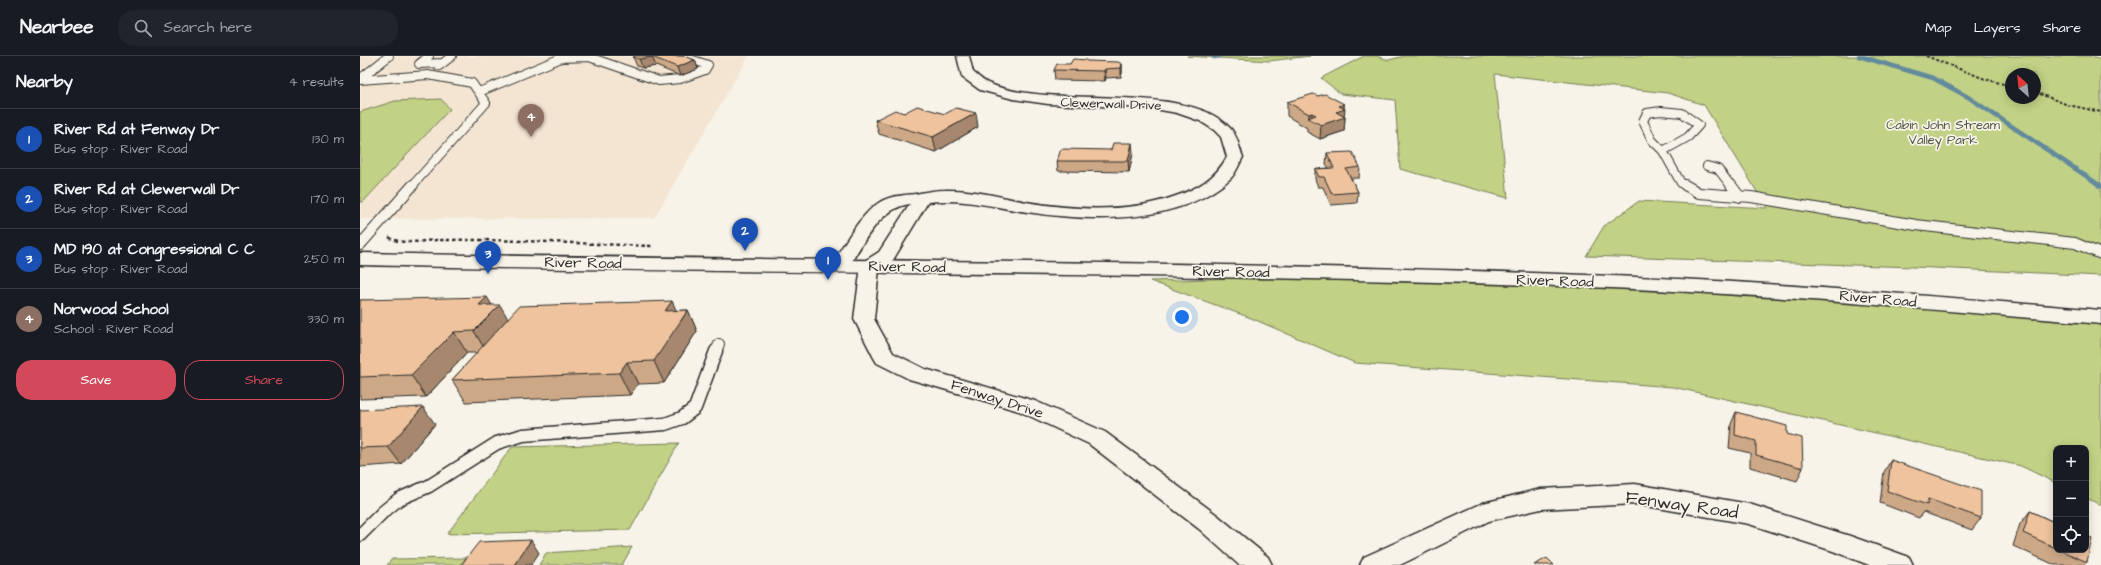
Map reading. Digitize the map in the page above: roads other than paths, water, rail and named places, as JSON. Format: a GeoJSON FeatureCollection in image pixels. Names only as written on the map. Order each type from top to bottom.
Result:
{"type":"FeatureCollection","features":[{"type":"Feature","properties":{"kind":"main road","name":"River Road"},"geometry":{"type":"LineString","coordinates":[[360,259],[1340,274],[1614,282],[1834,295],[2101,317]]}},
{"type":"Feature","properties":{"kind":"street","name":"Clewerwall Drive"},"geometry":{"type":"LineString","coordinates":[[839,266],[869,222],[886,206],[903,200],[946,195],[977,197],[1027,207],[1081,213],[1118,213],[1164,206],[1199,194],[1226,174],[1235,157],[1226,132],[1202,116],[1166,106],[1133,103],[1030,99],[1001,92],[976,82],[965,73],[962,61],[963,56]]}},
{"type":"Feature","properties":{"kind":"street"},"geometry":{"type":"LineString","coordinates":[[870,266],[886,256],[922,198]]}},
{"type":"Feature","properties":{"kind":"street","name":"Fenway Drive"},"geometry":{"type":"LineString","coordinates":[[870,266],[864,319],[885,358],[917,374],[1027,406],[1097,438],[1208,522],[1258,565]]}},
{"type":"Feature","properties":{"kind":"street","name":"Fenway Road"},"geometry":{"type":"LineString","coordinates":[[1374,565],[1483,513],[1541,499],[1634,494],[1749,514],[1841,543],[1899,565]]}},
{"type":"Feature","properties":{"kind":"lane"},"geometry":{"type":"LineString","coordinates":[[360,80],[389,56]]}},
{"type":"Feature","properties":{"kind":"lane"},"geometry":{"type":"LineString","coordinates":[[429,56],[419,64],[443,63]]}},
{"type":"Feature","properties":{"kind":"lane"},"geometry":{"type":"LineString","coordinates":[[428,75],[452,56]]}},
{"type":"Feature","properties":{"kind":"lane"},"geometry":{"type":"LineString","coordinates":[[479,92],[497,86],[563,57],[589,57],[659,81],[680,79],[705,70],[708,65],[687,58],[687,56]]}},
{"type":"Feature","properties":{"kind":"lane"},"geometry":{"type":"LineString","coordinates":[[360,80],[428,75],[472,83],[486,103],[360,245]]}},
{"type":"Feature","properties":{"kind":"lane"},"geometry":{"type":"LineString","coordinates":[[1663,151],[1686,139],[1697,130],[1699,125],[1695,120],[1677,112],[1667,110],[1647,113],[1643,121],[1652,140],[1663,151],[1682,183],[1688,189],[1699,193],[1740,196],[1916,225],[2075,243],[2101,254]]}},
{"type":"Feature","properties":{"kind":"lane"},"geometry":{"type":"LineString","coordinates":[[1707,166],[1718,169],[1740,196]]}},
{"type":"Feature","properties":{"kind":"lane"},"geometry":{"type":"LineString","coordinates":[[360,535],[392,504],[429,486],[493,444],[507,438],[523,435],[665,424],[678,421],[688,415],[695,408],[719,344]]}},
{"type":"Feature","properties":{"kind":"waterway"},"geometry":{"type":"LineString","coordinates":[[1214,57],[1219,56]]}},
{"type":"Feature","properties":{"kind":"waterway"},"geometry":{"type":"LineString","coordinates":[[1859,56],[1933,78],[1968,97],[2101,186],[2099,185]]}},
{"type":"Feature","properties":{"kind":"place","name":"Norwood School"},"geometry":{"type":"Point","coordinates":[531,137]}},
{"type":"Feature","properties":{"kind":"place","name":"River Rd at Clewerwall Dr"},"geometry":{"type":"Point","coordinates":[745,251]}},
{"type":"Feature","properties":{"kind":"place","name":"MD 190 at Congressional C C"},"geometry":{"type":"Point","coordinates":[488,274]}},
{"type":"Feature","properties":{"kind":"place","name":"River Rd at Fenway Dr"},"geometry":{"type":"Point","coordinates":[828,280]}},
{"type":"Feature","properties":{"kind":"park label","name":"Cabin John Stream Valley Park"},"geometry":{"type":"Point","coordinates":[1943,132]}}]}
